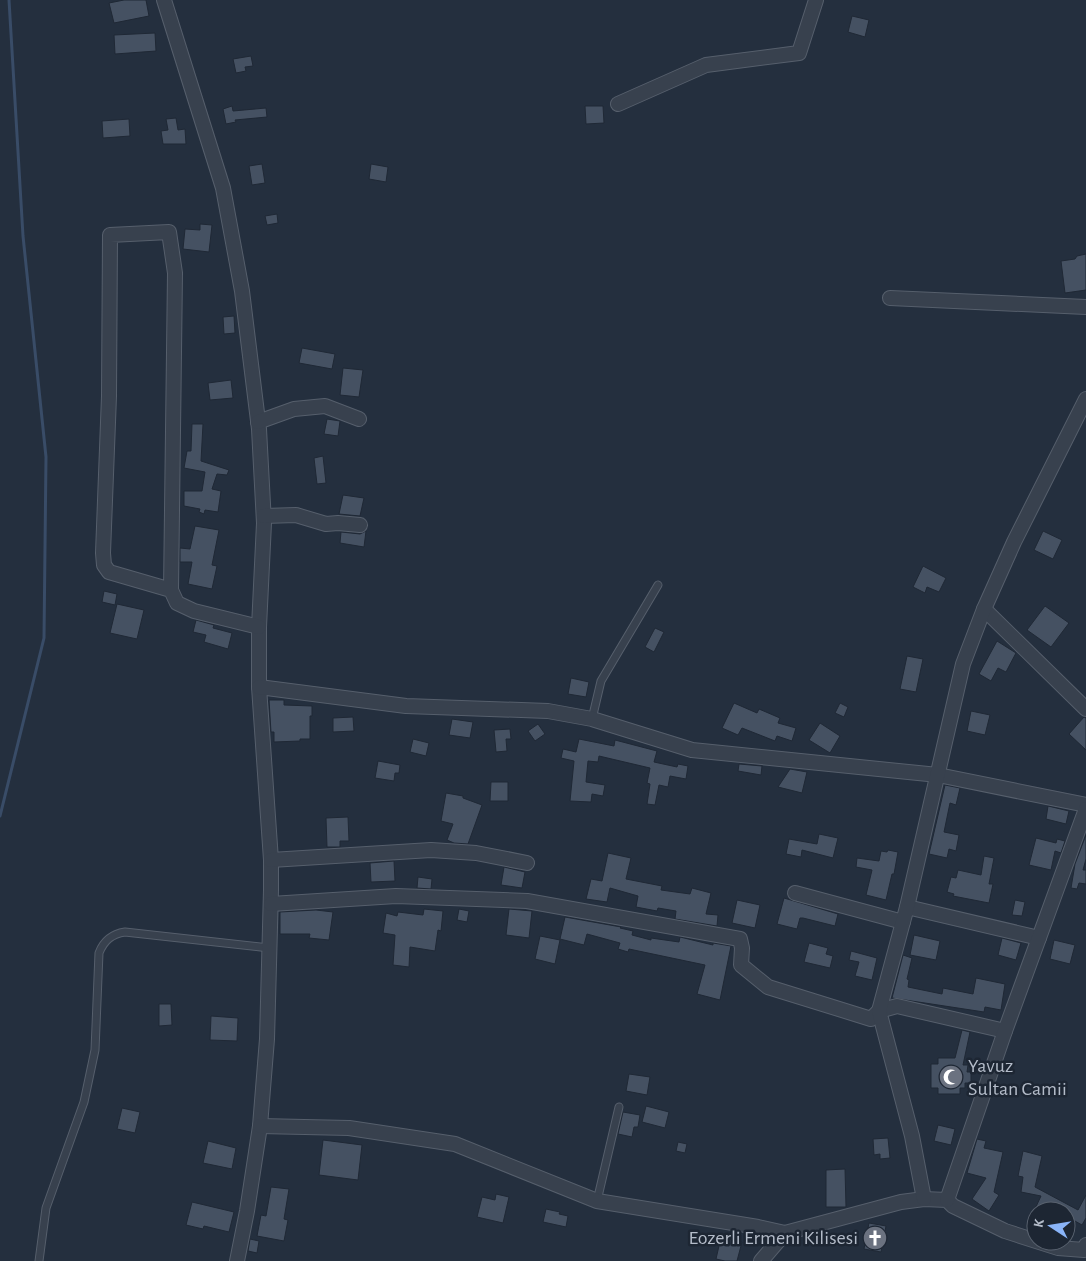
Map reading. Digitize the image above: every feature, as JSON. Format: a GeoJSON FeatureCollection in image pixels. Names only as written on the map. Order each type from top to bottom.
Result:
{"type":"FeatureCollection","features":[{"type":"Feature","properties":{"kind":"street"},"geometry":{"type":"LineString","coordinates":[[164,0],[223,188],[242,291],[258,422],[264,516],[259,627],[259,687],[270,860],[271,904],[267,1039],[260,1126],[237,1261]]}},
{"type":"Feature","properties":{"kind":"street"},"geometry":{"type":"LineString","coordinates":[[618,104],[706,65],[799,53],[816,0]]}},
{"type":"Feature","properties":{"kind":"street"},"geometry":{"type":"LineString","coordinates":[[171,590],[109,572],[104,565],[104,494],[109,396],[110,235],[169,232],[175,273],[171,590],[176,603],[194,611],[259,627]]}},
{"type":"Feature","properties":{"kind":"street"},"geometry":{"type":"LineString","coordinates":[[890,298],[1086,307]]}},
{"type":"Feature","properties":{"kind":"street"},"geometry":{"type":"LineString","coordinates":[[924,1199],[912,1136],[879,1011],[908,907],[963,664],[984,609],[1014,542],[1086,399]]}},
{"type":"Feature","properties":{"kind":"street"},"geometry":{"type":"LineString","coordinates":[[258,422],[294,409],[325,406],[359,419]]}},
{"type":"Feature","properties":{"kind":"street"},"geometry":{"type":"LineString","coordinates":[[264,516],[296,516],[326,524],[360,525]]}},
{"type":"Feature","properties":{"kind":"street"},"geometry":{"type":"LineString","coordinates":[[984,609],[1086,708]]}},
{"type":"Feature","properties":{"kind":"street"},"geometry":{"type":"LineString","coordinates":[[259,687],[406,706],[548,711],[592,719],[692,750],[938,775],[1086,807],[1005,1031],[947,1200]]}},
{"type":"Feature","properties":{"kind":"street"},"geometry":{"type":"LineString","coordinates":[[270,860],[431,850],[476,853],[526,863]]}},
{"type":"Feature","properties":{"kind":"street"},"geometry":{"type":"LineString","coordinates":[[795,893],[903,922]]}},
{"type":"Feature","properties":{"kind":"street"},"geometry":{"type":"LineString","coordinates":[[271,904],[396,896],[527,901],[740,939],[742,948],[741,965],[768,987],[871,1019],[879,1011],[897,1006],[1005,1031]]}},
{"type":"Feature","properties":{"kind":"street"},"geometry":{"type":"LineString","coordinates":[[908,907],[1039,938]]}},
{"type":"Feature","properties":{"kind":"street"},"geometry":{"type":"LineString","coordinates":[[260,1126],[349,1128],[455,1144],[597,1201],[785,1233],[901,1202],[924,1199],[947,1200],[953,1206],[1005,1231],[1058,1248],[1085,1252]]}},
{"type":"Feature","properties":{"kind":"street"},"geometry":{"type":"LineString","coordinates":[[762,1261],[785,1233]]}},
{"type":"Feature","properties":{"kind":"lane"},"geometry":{"type":"LineString","coordinates":[[592,719],[602,680],[658,585]]}},
{"type":"Feature","properties":{"kind":"lane"},"geometry":{"type":"LineString","coordinates":[[39,1261],[46,1208],[84,1102],[95,1050],[99,952],[104,943],[113,936],[125,932],[270,948]]}},
{"type":"Feature","properties":{"kind":"lane"},"geometry":{"type":"LineString","coordinates":[[597,1201],[619,1107]]}},
{"type":"Feature","properties":{"kind":"building"},"geometry":{"type":"Polygon","coordinates":[[[124,0],[146,0],[149,16],[114,23],[109,3],[124,0]]]}},
{"type":"Feature","properties":{"kind":"building"},"geometry":{"type":"Polygon","coordinates":[[[852,16],[869,20],[865,37],[848,32],[852,16]]]}},
{"type":"Feature","properties":{"kind":"building"},"geometry":{"type":"Polygon","coordinates":[[[155,33],[156,51],[115,54],[114,35],[155,33]]]}},
{"type":"Feature","properties":{"kind":"building"},"geometry":{"type":"Polygon","coordinates":[[[251,56],[253,66],[245,67],[246,71],[236,73],[233,59],[251,56]]]}},
{"type":"Feature","properties":{"kind":"building"},"geometry":{"type":"Polygon","coordinates":[[[232,106],[233,111],[266,108],[267,117],[235,120],[236,122],[226,124],[223,109],[232,106]]]}},
{"type":"Feature","properties":{"kind":"building"},"geometry":{"type":"Polygon","coordinates":[[[585,106],[603,106],[604,123],[586,124],[585,106]]]}},
{"type":"Feature","properties":{"kind":"building"},"geometry":{"type":"Polygon","coordinates":[[[176,118],[178,130],[185,129],[186,144],[163,144],[161,131],[168,130],[166,119],[176,118]]]}},
{"type":"Feature","properties":{"kind":"building"},"geometry":{"type":"Polygon","coordinates":[[[129,119],[130,136],[103,138],[102,121],[129,119]]]}},
{"type":"Feature","properties":{"kind":"building"},"geometry":{"type":"Polygon","coordinates":[[[262,164],[265,183],[252,185],[249,166],[262,164]]]}},
{"type":"Feature","properties":{"kind":"building"},"geometry":{"type":"Polygon","coordinates":[[[371,164],[388,167],[386,182],[369,179],[371,164]]]}},
{"type":"Feature","properties":{"kind":"building"},"geometry":{"type":"Polygon","coordinates":[[[277,214],[278,223],[267,225],[265,216],[277,214]]]}},
{"type":"Feature","properties":{"kind":"building"},"geometry":{"type":"Polygon","coordinates":[[[200,224],[212,225],[209,252],[183,249],[185,229],[200,230],[200,224]]]}},
{"type":"Feature","properties":{"kind":"building"},"geometry":{"type":"Polygon","coordinates":[[[1086,254],[1086,290],[1065,293],[1061,261],[1075,259],[1077,256],[1086,254]]]}},
{"type":"Feature","properties":{"kind":"building"},"geometry":{"type":"Polygon","coordinates":[[[234,316],[235,333],[224,334],[223,317],[234,316]]]}},
{"type":"Feature","properties":{"kind":"building"},"geometry":{"type":"Polygon","coordinates":[[[302,348],[335,354],[332,369],[299,363],[302,348]]]}},
{"type":"Feature","properties":{"kind":"building"},"geometry":{"type":"Polygon","coordinates":[[[343,368],[363,370],[359,397],[340,395],[343,368]]]}},
{"type":"Feature","properties":{"kind":"building"},"geometry":{"type":"Polygon","coordinates":[[[231,380],[233,398],[210,400],[208,383],[231,380]]]}},
{"type":"Feature","properties":{"kind":"building"},"geometry":{"type":"Polygon","coordinates":[[[327,419],[340,421],[338,436],[324,434],[327,419]]]}},
{"type":"Feature","properties":{"kind":"building"},"geometry":{"type":"Polygon","coordinates":[[[192,424],[203,424],[201,461],[229,470],[227,475],[217,474],[212,489],[221,491],[218,512],[205,510],[204,514],[199,512],[200,509],[184,506],[184,491],[202,491],[205,472],[184,468],[187,451],[191,451],[192,424]]]}},
{"type":"Feature","properties":{"kind":"building"},"geometry":{"type":"Polygon","coordinates":[[[323,456],[326,483],[317,484],[314,458],[323,456]]]}},
{"type":"Feature","properties":{"kind":"building"},"geometry":{"type":"Polygon","coordinates":[[[343,495],[364,498],[360,516],[339,514],[343,495]]]}},
{"type":"Feature","properties":{"kind":"building"},"geometry":{"type":"Polygon","coordinates":[[[195,526],[219,530],[212,565],[217,566],[212,589],[188,584],[192,562],[180,562],[180,548],[190,549],[195,526]]]}},
{"type":"Feature","properties":{"kind":"building"},"geometry":{"type":"Polygon","coordinates":[[[366,531],[364,547],[340,543],[341,532],[360,534],[366,531]]]}},
{"type":"Feature","properties":{"kind":"building"},"geometry":{"type":"Polygon","coordinates":[[[1043,531],[1062,540],[1053,559],[1034,550],[1043,531]]]}},
{"type":"Feature","properties":{"kind":"building"},"geometry":{"type":"Polygon","coordinates":[[[923,566],[946,578],[939,592],[927,587],[925,593],[913,587],[923,566]]]}},
{"type":"Feature","properties":{"kind":"building"},"geometry":{"type":"Polygon","coordinates":[[[104,591],[117,594],[115,605],[102,602],[104,591]]]}},
{"type":"Feature","properties":{"kind":"building"},"geometry":{"type":"Polygon","coordinates":[[[117,604],[144,610],[137,639],[110,633],[117,604]]]}},
{"type":"Feature","properties":{"kind":"building"},"geometry":{"type":"Polygon","coordinates":[[[1045,606],[1069,623],[1051,647],[1027,630],[1045,606]]]}},
{"type":"Feature","properties":{"kind":"building"},"geometry":{"type":"Polygon","coordinates":[[[196,620],[214,625],[213,628],[232,633],[228,649],[204,642],[206,635],[193,632],[196,620]]]}},
{"type":"Feature","properties":{"kind":"building"},"geometry":{"type":"Polygon","coordinates":[[[655,628],[664,632],[654,652],[645,647],[655,628]]]}},
{"type":"Feature","properties":{"kind":"building"},"geometry":{"type":"Polygon","coordinates":[[[997,641],[1016,653],[1006,672],[998,668],[991,681],[979,674],[997,641]]]}},
{"type":"Feature","properties":{"kind":"building"},"geometry":{"type":"Polygon","coordinates":[[[907,656],[923,659],[916,692],[900,689],[907,656]]]}},
{"type":"Feature","properties":{"kind":"building"},"geometry":{"type":"Polygon","coordinates":[[[571,678],[589,682],[586,697],[568,694],[571,678]]]}},
{"type":"Feature","properties":{"kind":"building"},"geometry":{"type":"Polygon","coordinates":[[[269,700],[284,700],[284,705],[312,706],[310,739],[274,742],[274,732],[271,732],[269,700]]]}},
{"type":"Feature","properties":{"kind":"building"},"geometry":{"type":"Polygon","coordinates":[[[734,703],[757,713],[759,709],[780,718],[778,723],[796,728],[792,741],[777,736],[775,741],[742,728],[738,735],[722,728],[734,703]]]}},
{"type":"Feature","properties":{"kind":"building"},"geometry":{"type":"Polygon","coordinates":[[[840,703],[848,707],[844,717],[835,713],[840,703]]]}},
{"type":"Feature","properties":{"kind":"building"},"geometry":{"type":"Polygon","coordinates":[[[971,711],[990,715],[985,735],[967,731],[971,711]]]}},
{"type":"Feature","properties":{"kind":"building"},"geometry":{"type":"Polygon","coordinates":[[[353,717],[354,731],[333,732],[333,718],[353,717]]]}},
{"type":"Feature","properties":{"kind":"building"},"geometry":{"type":"Polygon","coordinates":[[[1084,717],[1086,718],[1086,750],[1069,734],[1084,717]]]}},
{"type":"Feature","properties":{"kind":"building"},"geometry":{"type":"Polygon","coordinates":[[[452,719],[473,722],[470,738],[449,735],[452,719]]]}},
{"type":"Feature","properties":{"kind":"building"},"geometry":{"type":"Polygon","coordinates":[[[820,723],[840,736],[830,753],[809,740],[820,723]]]}},
{"type":"Feature","properties":{"kind":"building"},"geometry":{"type":"Polygon","coordinates":[[[538,724],[545,734],[535,741],[528,731],[538,724]]]}},
{"type":"Feature","properties":{"kind":"building"},"geometry":{"type":"Polygon","coordinates":[[[510,729],[511,739],[506,739],[507,751],[496,752],[494,730],[510,729]]]}},
{"type":"Feature","properties":{"kind":"building"},"geometry":{"type":"Polygon","coordinates":[[[413,739],[429,743],[426,756],[410,752],[413,739]]]}},
{"type":"Feature","properties":{"kind":"building"},"geometry":{"type":"Polygon","coordinates":[[[579,739],[614,746],[615,740],[657,751],[654,762],[677,767],[678,764],[688,766],[686,779],[670,776],[668,787],[659,785],[655,805],[647,804],[650,784],[647,783],[650,768],[599,756],[598,762],[588,761],[586,782],[605,785],[603,796],[592,794],[591,802],[570,801],[574,761],[561,758],[563,749],[576,752],[579,739]]]}},
{"type":"Feature","properties":{"kind":"building"},"geometry":{"type":"Polygon","coordinates":[[[378,761],[400,765],[399,773],[395,773],[394,781],[375,778],[378,761]]]}},
{"type":"Feature","properties":{"kind":"building"},"geometry":{"type":"Polygon","coordinates":[[[739,764],[762,766],[761,775],[738,771],[739,764]]]}},
{"type":"Feature","properties":{"kind":"building"},"geometry":{"type":"Polygon","coordinates":[[[790,769],[807,772],[802,793],[778,787],[790,769]]]}},
{"type":"Feature","properties":{"kind":"building"},"geometry":{"type":"Polygon","coordinates":[[[491,782],[508,782],[508,801],[490,801],[491,782]]]}},
{"type":"Feature","properties":{"kind":"building"},"geometry":{"type":"Polygon","coordinates":[[[945,785],[960,788],[956,805],[950,803],[944,832],[959,835],[956,851],[949,849],[947,858],[929,854],[945,785]]]}},
{"type":"Feature","properties":{"kind":"building"},"geometry":{"type":"Polygon","coordinates":[[[446,793],[463,796],[463,798],[482,805],[468,844],[454,843],[447,840],[453,824],[441,821],[446,793]]]}},
{"type":"Feature","properties":{"kind":"building"},"geometry":{"type":"Polygon","coordinates":[[[1048,806],[1069,811],[1066,824],[1046,819],[1048,806]]]}},
{"type":"Feature","properties":{"kind":"building"},"geometry":{"type":"Polygon","coordinates":[[[348,817],[349,841],[340,841],[340,847],[327,847],[326,818],[348,817]]]}},
{"type":"Feature","properties":{"kind":"building"},"geometry":{"type":"Polygon","coordinates":[[[819,834],[838,838],[833,858],[802,850],[801,857],[786,854],[789,839],[817,844],[819,834]]]}},
{"type":"Feature","properties":{"kind":"building"},"geometry":{"type":"Polygon","coordinates":[[[1086,835],[1086,859],[1083,870],[1086,870],[1086,884],[1079,883],[1077,889],[1071,888],[1075,864],[1086,835]]]}},
{"type":"Feature","properties":{"kind":"building"},"geometry":{"type":"Polygon","coordinates":[[[1036,838],[1056,843],[1057,839],[1065,841],[1061,853],[1055,851],[1051,870],[1029,865],[1036,838]]]}},
{"type":"Feature","properties":{"kind":"building"},"geometry":{"type":"Polygon","coordinates":[[[888,850],[898,852],[886,900],[866,895],[872,870],[856,867],[857,858],[879,861],[881,851],[887,852],[888,850]]]}},
{"type":"Feature","properties":{"kind":"building"},"geometry":{"type":"Polygon","coordinates":[[[608,853],[631,858],[626,879],[662,886],[661,890],[690,894],[692,888],[711,893],[706,914],[718,915],[717,926],[675,919],[676,911],[658,908],[657,911],[636,907],[638,896],[610,888],[607,902],[586,899],[591,879],[602,881],[608,853]]]}},
{"type":"Feature","properties":{"kind":"building"},"geometry":{"type":"Polygon","coordinates":[[[984,856],[994,858],[989,884],[993,884],[989,903],[953,896],[954,894],[947,892],[951,877],[956,878],[958,870],[981,875],[984,856]]]}},
{"type":"Feature","properties":{"kind":"building"},"geometry":{"type":"Polygon","coordinates":[[[394,861],[395,881],[371,882],[370,863],[394,861]]]}},
{"type":"Feature","properties":{"kind":"building"},"geometry":{"type":"Polygon","coordinates":[[[504,867],[525,872],[522,888],[501,885],[504,867]]]}},
{"type":"Feature","properties":{"kind":"building"},"geometry":{"type":"Polygon","coordinates":[[[418,877],[432,879],[431,889],[417,888],[418,877]]]}},
{"type":"Feature","properties":{"kind":"building"},"geometry":{"type":"Polygon","coordinates":[[[784,898],[838,914],[835,926],[803,918],[800,918],[797,929],[777,924],[784,898]]]}},
{"type":"Feature","properties":{"kind":"building"},"geometry":{"type":"Polygon","coordinates":[[[737,900],[760,905],[755,928],[732,923],[737,900]]]}},
{"type":"Feature","properties":{"kind":"building"},"geometry":{"type":"Polygon","coordinates":[[[1015,900],[1025,902],[1022,916],[1012,915],[1015,900]]]}},
{"type":"Feature","properties":{"kind":"building"},"geometry":{"type":"Polygon","coordinates":[[[424,909],[443,911],[441,931],[438,930],[435,951],[410,947],[409,967],[393,965],[395,935],[383,933],[386,913],[397,916],[398,912],[423,915],[424,909]]]}},
{"type":"Feature","properties":{"kind":"building"},"geometry":{"type":"Polygon","coordinates":[[[459,909],[469,911],[467,922],[457,920],[459,909]]]}},
{"type":"Feature","properties":{"kind":"building"},"geometry":{"type":"Polygon","coordinates":[[[509,909],[532,911],[529,938],[506,935],[509,909]]]}},
{"type":"Feature","properties":{"kind":"building"},"geometry":{"type":"Polygon","coordinates":[[[316,910],[333,912],[329,940],[309,938],[310,934],[280,934],[280,912],[316,910]]]}},
{"type":"Feature","properties":{"kind":"building"},"geometry":{"type":"Polygon","coordinates":[[[565,917],[621,927],[633,931],[632,935],[651,940],[651,938],[679,942],[680,937],[713,945],[713,943],[731,946],[720,1000],[697,994],[705,965],[629,949],[628,952],[618,949],[620,943],[587,934],[584,945],[560,939],[565,917]]]}},
{"type":"Feature","properties":{"kind":"building"},"geometry":{"type":"Polygon","coordinates":[[[914,935],[940,941],[936,960],[910,955],[914,935]]]}},
{"type":"Feature","properties":{"kind":"building"},"geometry":{"type":"Polygon","coordinates":[[[540,936],[560,940],[555,964],[535,959],[540,936]]]}},
{"type":"Feature","properties":{"kind":"building"},"geometry":{"type":"Polygon","coordinates":[[[1002,938],[1021,943],[1016,960],[998,955],[1002,938]]]}},
{"type":"Feature","properties":{"kind":"building"},"geometry":{"type":"Polygon","coordinates":[[[1054,940],[1075,945],[1070,964],[1050,959],[1054,940]]]}},
{"type":"Feature","properties":{"kind":"building"},"geometry":{"type":"Polygon","coordinates":[[[809,943],[828,948],[826,954],[833,956],[830,968],[804,962],[809,943]]]}},
{"type":"Feature","properties":{"kind":"building"},"geometry":{"type":"Polygon","coordinates":[[[851,951],[877,958],[872,980],[855,976],[859,962],[849,960],[851,951]]]}},
{"type":"Feature","properties":{"kind":"building"},"geometry":{"type":"Polygon","coordinates":[[[903,955],[912,958],[907,979],[909,980],[908,987],[942,994],[943,988],[973,994],[976,978],[1005,984],[1001,1010],[985,1007],[984,1012],[892,998],[903,955]]]}},
{"type":"Feature","properties":{"kind":"building"},"geometry":{"type":"Polygon","coordinates":[[[159,1004],[171,1004],[172,1025],[159,1026],[159,1004]]]}},
{"type":"Feature","properties":{"kind":"building"},"geometry":{"type":"Polygon","coordinates":[[[211,1016],[238,1018],[237,1041],[210,1040],[211,1016]]]}},
{"type":"Feature","properties":{"kind":"building","name":"Yavuz Sultan Camii"},"geometry":{"type":"Polygon","coordinates":[[[962,1030],[970,1032],[963,1065],[968,1065],[967,1072],[971,1072],[971,1083],[965,1083],[965,1088],[960,1088],[960,1094],[938,1094],[938,1088],[931,1088],[931,1064],[938,1064],[938,1058],[955,1058],[962,1030]]]}},
{"type":"Feature","properties":{"kind":"building"},"geometry":{"type":"Polygon","coordinates":[[[629,1074],[650,1077],[647,1095],[626,1091],[629,1074]]]}},
{"type":"Feature","properties":{"kind":"building"},"geometry":{"type":"Polygon","coordinates":[[[646,1106],[669,1112],[665,1128],[642,1122],[646,1106]]]}},
{"type":"Feature","properties":{"kind":"building"},"geometry":{"type":"Polygon","coordinates":[[[122,1108],[140,1112],[135,1133],[117,1129],[122,1108]]]}},
{"type":"Feature","properties":{"kind":"building"},"geometry":{"type":"Polygon","coordinates":[[[623,1112],[640,1115],[638,1127],[634,1127],[632,1137],[618,1134],[623,1112]]]}},
{"type":"Feature","properties":{"kind":"building"},"geometry":{"type":"Polygon","coordinates":[[[938,1125],[955,1129],[951,1145],[934,1141],[938,1125]]]}},
{"type":"Feature","properties":{"kind":"building"},"geometry":{"type":"Polygon","coordinates":[[[888,1138],[890,1158],[880,1159],[880,1154],[874,1155],[873,1139],[888,1138]]]}},
{"type":"Feature","properties":{"kind":"building"},"geometry":{"type":"Polygon","coordinates":[[[977,1139],[986,1141],[984,1148],[1003,1152],[994,1192],[999,1195],[989,1211],[972,1199],[986,1178],[967,1173],[977,1139]]]}},
{"type":"Feature","properties":{"kind":"building"},"geometry":{"type":"Polygon","coordinates":[[[323,1140],[362,1145],[358,1180],[319,1175],[323,1140]]]}},
{"type":"Feature","properties":{"kind":"building"},"geometry":{"type":"Polygon","coordinates":[[[208,1141],[236,1148],[232,1169],[203,1163],[208,1141]]]}},
{"type":"Feature","properties":{"kind":"building"},"geometry":{"type":"Polygon","coordinates":[[[678,1142],[687,1144],[685,1153],[676,1151],[678,1142]]]}},
{"type":"Feature","properties":{"kind":"building"},"geometry":{"type":"Polygon","coordinates":[[[1023,1151],[1042,1156],[1035,1187],[1061,1201],[1039,1201],[1041,1196],[1021,1192],[1023,1177],[1018,1176],[1023,1151]]]}},
{"type":"Feature","properties":{"kind":"building"},"geometry":{"type":"Polygon","coordinates":[[[845,1169],[846,1207],[826,1207],[826,1170],[845,1169]]]}},
{"type":"Feature","properties":{"kind":"building"},"geometry":{"type":"Polygon","coordinates":[[[271,1187],[289,1189],[284,1219],[288,1220],[284,1241],[257,1236],[261,1215],[266,1216],[271,1187]]]}},
{"type":"Feature","properties":{"kind":"building"},"geometry":{"type":"Polygon","coordinates":[[[496,1194],[509,1197],[503,1223],[477,1217],[482,1197],[495,1200],[496,1194]]]}},
{"type":"Feature","properties":{"kind":"building"},"geometry":{"type":"Polygon","coordinates":[[[1086,1195],[1086,1218],[1082,1225],[1076,1222],[1076,1209],[1078,1210],[1086,1195]]]}},
{"type":"Feature","properties":{"kind":"building"},"geometry":{"type":"Polygon","coordinates":[[[192,1202],[234,1212],[229,1232],[204,1226],[203,1229],[186,1225],[192,1202]]]}},
{"type":"Feature","properties":{"kind":"building"},"geometry":{"type":"Polygon","coordinates":[[[546,1209],[568,1216],[566,1227],[543,1222],[546,1209]]]}},
{"type":"Feature","properties":{"kind":"building","name":"Eozerli Ermeni Kilisesi"},"geometry":{"type":"Polygon","coordinates":[[[869,1223],[886,1226],[881,1252],[864,1249],[869,1223]]]}},
{"type":"Feature","properties":{"kind":"building"},"geometry":{"type":"Polygon","coordinates":[[[721,1237],[742,1242],[737,1261],[716,1259],[721,1237]]]}},
{"type":"Feature","properties":{"kind":"building"},"geometry":{"type":"Polygon","coordinates":[[[250,1239],[259,1241],[257,1253],[248,1251],[250,1239]]]}},
{"type":"Feature","properties":{"kind":"waterway"},"geometry":{"type":"LineString","coordinates":[[0,816],[44,638],[46,457],[23,236],[9,0]]}},
{"type":"Feature","properties":{"kind":"place","name":"Yavuz Sultan Camii"},"geometry":{"type":"Point","coordinates":[951,1077]}},
{"type":"Feature","properties":{"kind":"place","name":"Eozerli Ermeni Kilisesi"},"geometry":{"type":"Point","coordinates":[875,1238]}}]}
